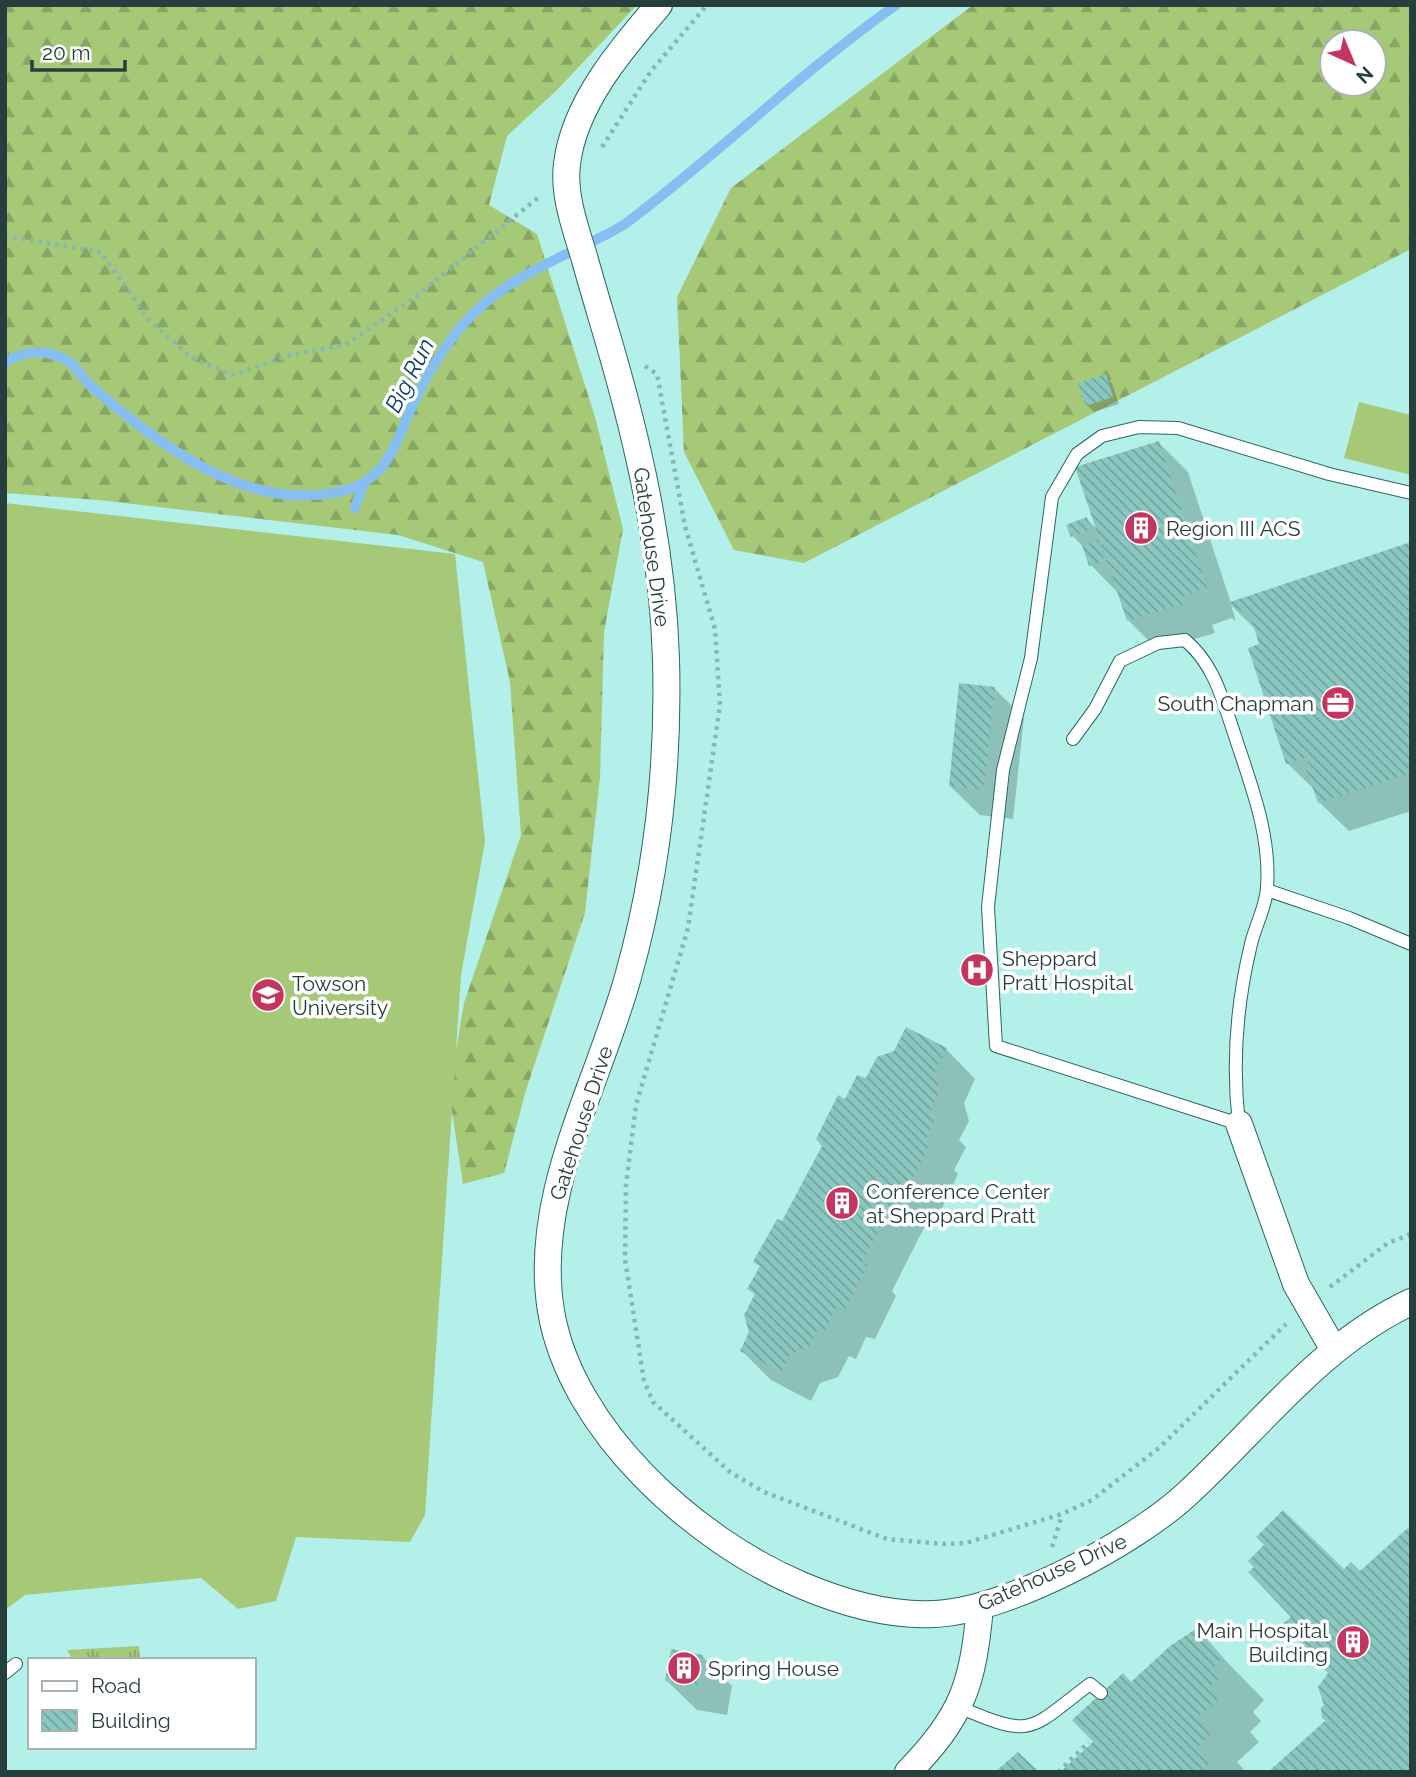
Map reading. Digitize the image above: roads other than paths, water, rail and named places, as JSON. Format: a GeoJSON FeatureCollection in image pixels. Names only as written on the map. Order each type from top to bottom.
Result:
{"type":"FeatureCollection","features":[{"type":"Feature","properties":{"kind":"street","name":"Gatehouse Drive"},"geometry":{"type":"LineString","coordinates":[[659,5],[593,93],[572,140],[566,174],[572,214],[636,443],[654,530],[664,614],[666,707],[659,821],[641,928],[624,990],[575,1132],[554,1207],[548,1277],[551,1310],[559,1342],[581,1394],[617,1445],[684,1510],[765,1567],[826,1595],[880,1609],[936,1614],[979,1607],[1098,1555],[1155,1521],[1182,1499],[1334,1350],[1382,1317],[1411,1302]]}},
{"type":"Feature","properties":{"kind":"street"},"geometry":{"type":"LineString","coordinates":[[1239,1124],[1296,1284],[1334,1350]]}},
{"type":"Feature","properties":{"kind":"street"},"geometry":{"type":"LineString","coordinates":[[908,1772],[941,1736],[959,1707],[972,1675],[979,1607]]}},
{"type":"Feature","properties":{"kind":"lane"},"geometry":{"type":"LineString","coordinates":[[1073,739],[1095,709],[1120,661],[1158,643],[1185,640],[1202,654],[1217,683],[1262,817],[1267,890],[1251,944],[1237,1036],[1235,1089],[1239,1124],[996,1046],[988,907],[1003,770],[1031,659],[1052,497],[1077,454],[1102,436],[1139,427],[1178,428],[1329,474],[1411,493]]}},
{"type":"Feature","properties":{"kind":"lane"},"geometry":{"type":"LineString","coordinates":[[1267,890],[1349,918],[1411,944]]}},
{"type":"Feature","properties":{"kind":"lane"},"geometry":{"type":"LineString","coordinates":[[959,1707],[1019,1729],[1039,1723],[1090,1684],[1101,1693]]}},
{"type":"Feature","properties":{"kind":"waterway","name":"Big Run"},"geometry":{"type":"LineString","coordinates":[[5,363],[20,355],[37,352],[61,358],[147,432],[209,470],[242,484],[276,493],[310,495],[346,490],[362,483],[385,463],[436,362],[456,332],[485,303],[528,274],[625,224],[861,30],[896,5]]}},
{"type":"Feature","properties":{"kind":"waterway"},"geometry":{"type":"LineString","coordinates":[[355,508],[363,485]]}},
{"type":"Feature","properties":{"kind":"place","name":"Region III ACS"},"geometry":{"type":"Point","coordinates":[1141,528]}},
{"type":"Feature","properties":{"kind":"place","name":"South Chapman"},"geometry":{"type":"Point","coordinates":[1338,703]}},
{"type":"Feature","properties":{"kind":"place","name":"Sheppard Pratt Hospital"},"geometry":{"type":"Point","coordinates":[977,970]}},
{"type":"Feature","properties":{"kind":"place","name":"Towson University"},"geometry":{"type":"Point","coordinates":[268,995]}},
{"type":"Feature","properties":{"kind":"place","name":"Conference Center at Sheppard Pratt"},"geometry":{"type":"Point","coordinates":[842,1203]}},
{"type":"Feature","properties":{"kind":"place","name":"Main Hospital Building"},"geometry":{"type":"Point","coordinates":[1353,1642]}},
{"type":"Feature","properties":{"kind":"place","name":"Spring House"},"geometry":{"type":"Point","coordinates":[684,1668]}}]}
